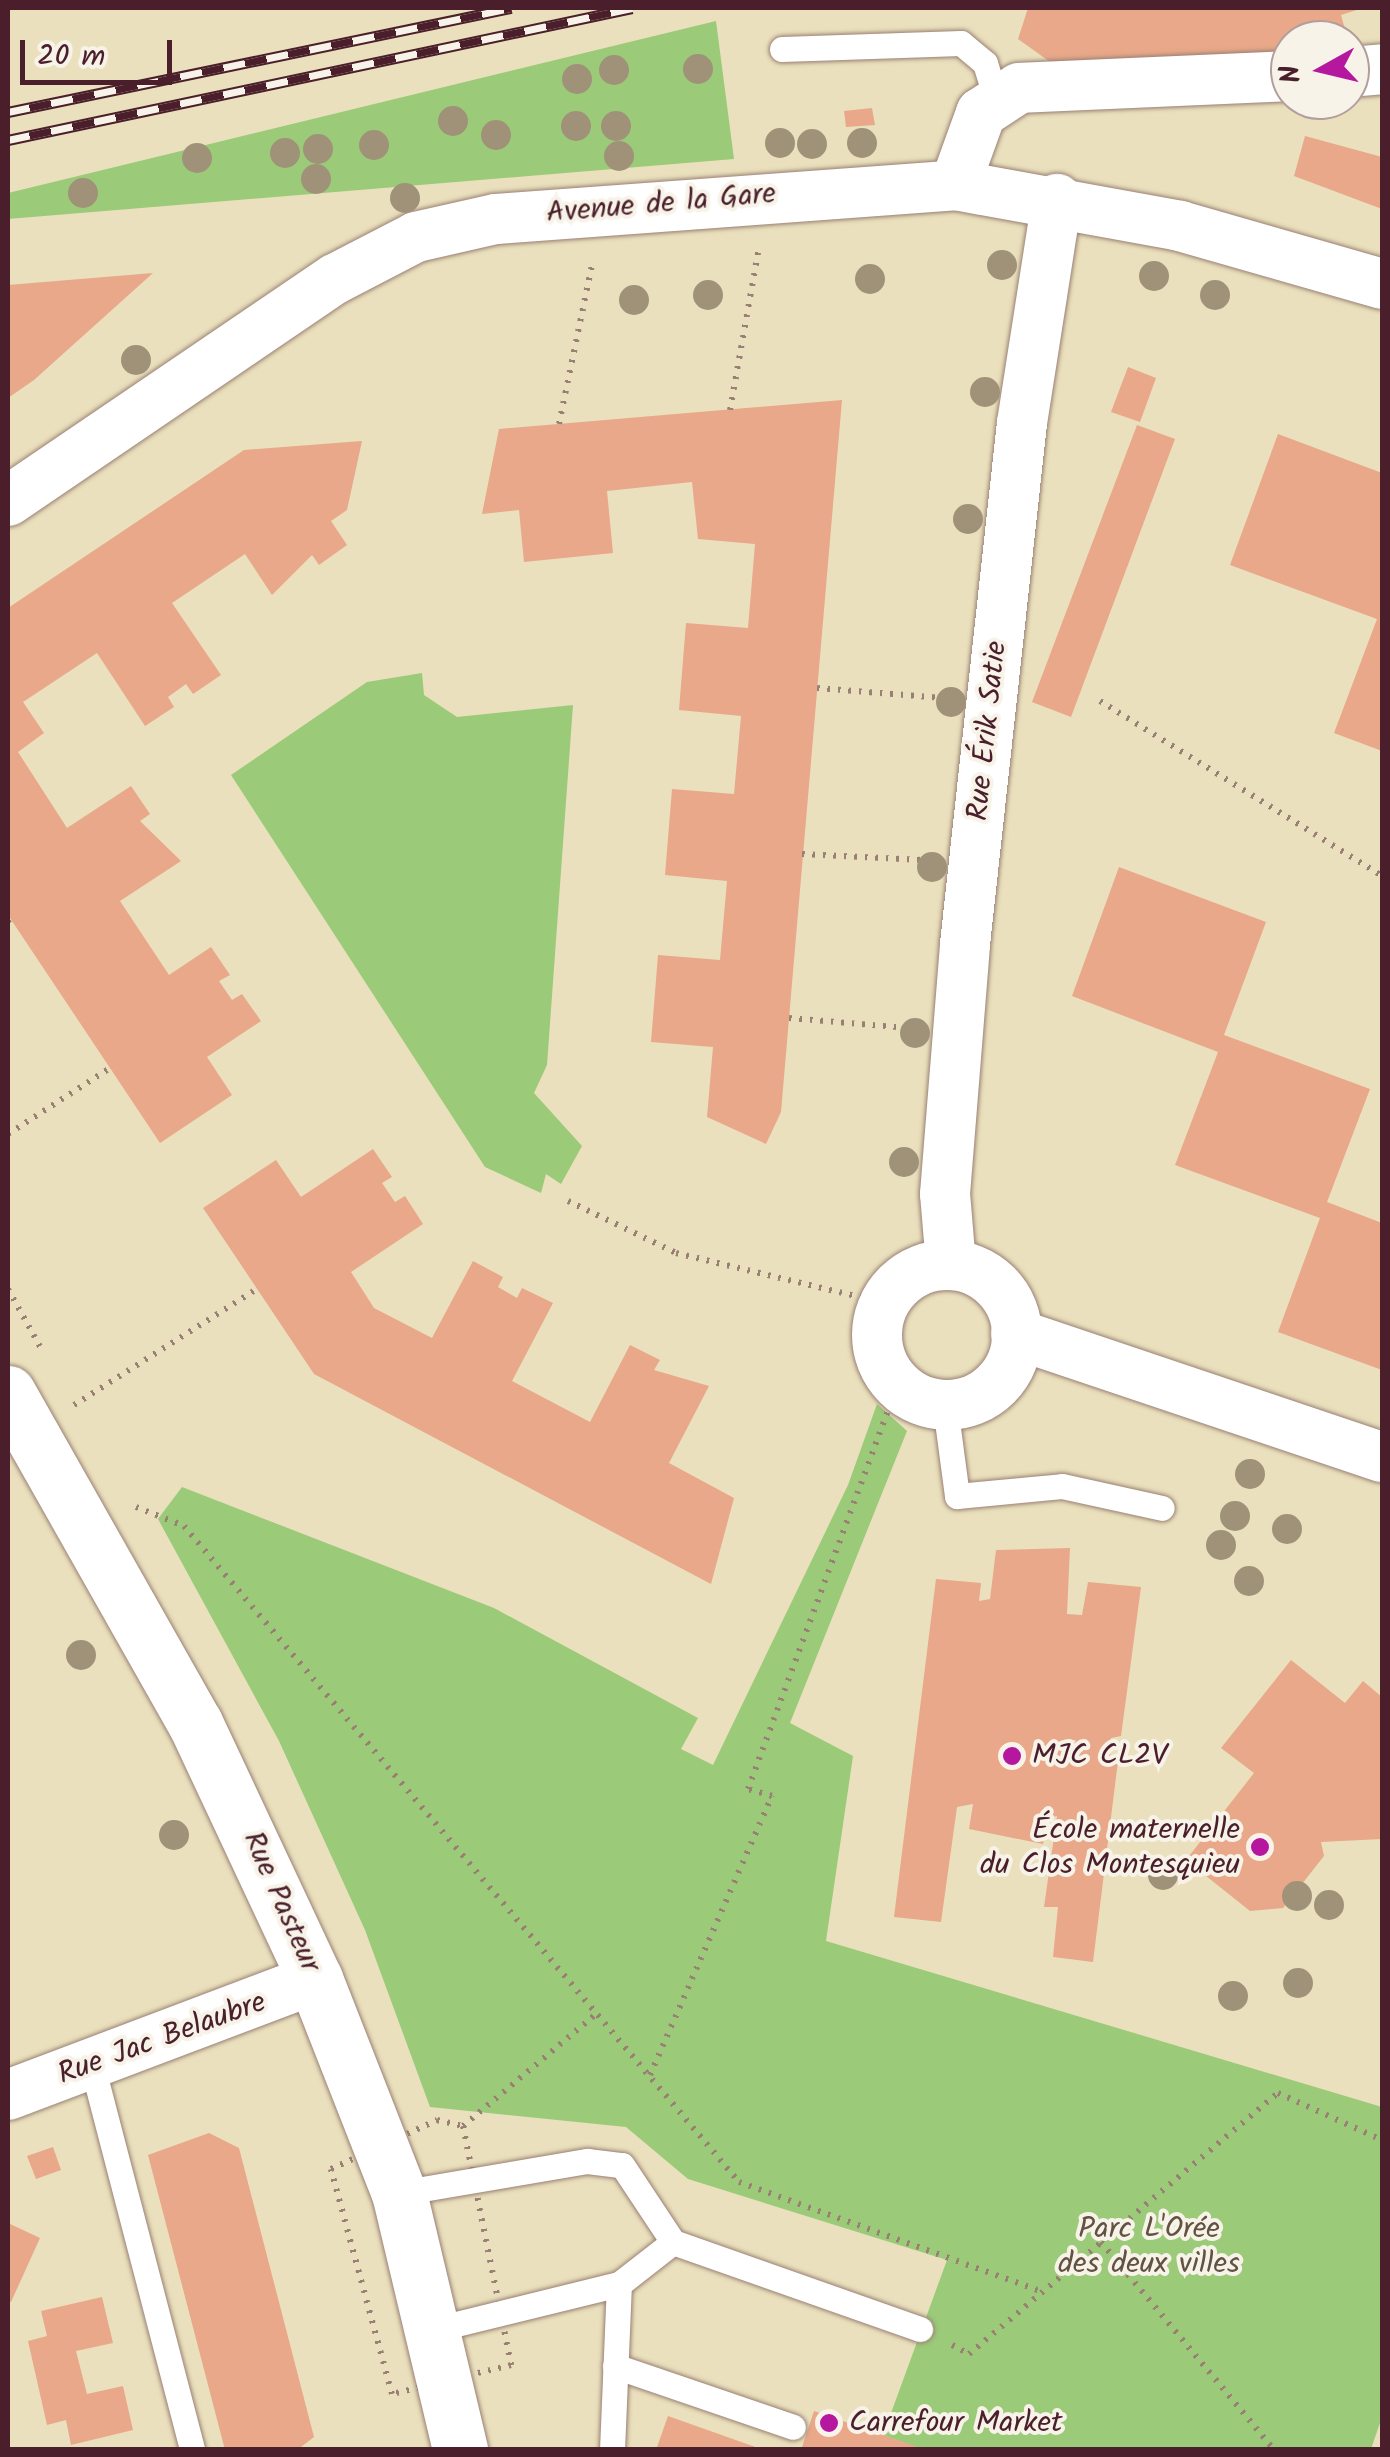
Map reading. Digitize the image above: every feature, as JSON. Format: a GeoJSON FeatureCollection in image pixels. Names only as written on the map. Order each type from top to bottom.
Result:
{"type":"FeatureCollection","features":[{"type":"Feature","properties":{"kind":"street"},"geometry":{"type":"LineString","coordinates":[[954,186],[966,142],[996,98],[1018,88],[1270,77]]}},
{"type":"Feature","properties":{"kind":"street","name":"Avenue de la Gare"},"geometry":{"type":"LineString","coordinates":[[8,501],[335,279],[416,238],[603,210],[768,194],[954,186],[1057,199],[1382,284]]}},
{"type":"Feature","properties":{"kind":"street","name":"Rue Érik Satie"},"geometry":{"type":"LineString","coordinates":[[951,1265],[946,1194],[974,863],[991,702],[1057,199]]}},
{"type":"Feature","properties":{"kind":"street"},"geometry":{"type":"LineString","coordinates":[[951,1265],[1004,1295],[1016,1334],[995,1384],[944,1406],[898,1386],[877,1343],[885,1303],[906,1278],[951,1265]]}},
{"type":"Feature","properties":{"kind":"street"},"geometry":{"type":"LineString","coordinates":[[1016,1334],[1382,1457]]}},
{"type":"Feature","properties":{"kind":"street","name":"Rue Pasteur"},"geometry":{"type":"LineString","coordinates":[[27,1376],[315,1979],[399,2193],[436,2329],[460,2450]]}},
{"type":"Feature","properties":{"kind":"street","name":"Rue Jac Belaubre"},"geometry":{"type":"LineString","coordinates":[[8,2095],[315,1979]]}},
{"type":"Feature","properties":{"kind":"lane"},"geometry":{"type":"LineString","coordinates":[[782,49],[946,40],[985,64],[996,98]]}},
{"type":"Feature","properties":{"kind":"lane"},"geometry":{"type":"LineString","coordinates":[[944,1406],[957,1496],[1062,1486],[1162,1508]]}},
{"type":"Feature","properties":{"kind":"lane"},"geometry":{"type":"LineString","coordinates":[[92,2064],[192,2450]]}},
{"type":"Feature","properties":{"kind":"lane"},"geometry":{"type":"LineString","coordinates":[[399,2193],[587,2161],[622,2165],[673,2242],[920,2329]]}},
{"type":"Feature","properties":{"kind":"lane"},"geometry":{"type":"LineString","coordinates":[[436,2329],[619,2284],[673,2242]]}},
{"type":"Feature","properties":{"kind":"lane"},"geometry":{"type":"LineString","coordinates":[[612,2450],[619,2284]]}},
{"type":"Feature","properties":{"kind":"lane"},"geometry":{"type":"LineString","coordinates":[[615,2366],[792,2428]]}},
{"type":"Feature","properties":{"kind":"path"},"geometry":{"type":"LineString","coordinates":[[730,410],[768,194]]}},
{"type":"Feature","properties":{"kind":"path"},"geometry":{"type":"LineString","coordinates":[[559,424],[603,210]]}},
{"type":"Feature","properties":{"kind":"path"},"geometry":{"type":"LineString","coordinates":[[817,688],[991,702]]}},
{"type":"Feature","properties":{"kind":"path"},"geometry":{"type":"LineString","coordinates":[[1100,702],[1382,876]]}},
{"type":"Feature","properties":{"kind":"path"},"geometry":{"type":"LineString","coordinates":[[802,854],[974,863]]}},
{"type":"Feature","properties":{"kind":"path"},"geometry":{"type":"LineString","coordinates":[[789,1018],[958,1032]]}},
{"type":"Feature","properties":{"kind":"path"},"geometry":{"type":"LineString","coordinates":[[8,1134],[110,1068]]}},
{"type":"Feature","properties":{"kind":"path"},"geometry":{"type":"LineString","coordinates":[[568,1201],[676,1253],[885,1303]]}},
{"type":"Feature","properties":{"kind":"path"},"geometry":{"type":"LineString","coordinates":[[8,1289],[27,1376]]}},
{"type":"Feature","properties":{"kind":"path"},"geometry":{"type":"LineString","coordinates":[[73,1405],[257,1289]]}},
{"type":"Feature","properties":{"kind":"path"},"geometry":{"type":"LineString","coordinates":[[650,2075],[772,1796],[748,1789],[898,1386]]}},
{"type":"Feature","properties":{"kind":"path"},"geometry":{"type":"LineString","coordinates":[[64,1390],[82,1422]]}},
{"type":"Feature","properties":{"kind":"path"},"geometry":{"type":"LineString","coordinates":[[128,1504],[184,1526],[739,2182],[1043,2292]]}},
{"type":"Feature","properties":{"kind":"path"},"geometry":{"type":"LineString","coordinates":[[463,2126],[597,2013]]}},
{"type":"Feature","properties":{"kind":"path"},"geometry":{"type":"LineString","coordinates":[[920,2329],[969,2354],[1278,2093],[1382,2140]]}},
{"type":"Feature","properties":{"kind":"path"},"geometry":{"type":"LineString","coordinates":[[1100,2242],[1274,2450]]}},
{"type":"Feature","properties":{"kind":"green space"},"geometry":{"type":"Polygon","coordinates":[[[716,21],[734,159],[8,219],[8,193],[716,21]]]}},
{"type":"Feature","properties":{"kind":"green space"},"geometry":{"type":"Polygon","coordinates":[[[422,673],[424,695],[457,717],[573,705],[547,1065],[534,1093],[582,1146],[561,1184],[546,1174],[541,1193],[485,1167],[231,775],[367,682],[422,673]]]}},
{"type":"Feature","properties":{"kind":"green space","name":"Parc L'Orée des deux villes"},"geometry":{"type":"Polygon","coordinates":[[[877,1404],[907,1431],[790,1723],[853,1756],[826,1941],[1382,2107],[1382,2417],[1371,2449],[924,2450],[883,2435],[947,2260],[688,2179],[626,2127],[430,2107],[365,1930],[279,1741],[158,1519],[182,1487],[494,1608],[698,1718],[681,1749],[713,1765],[848,1485],[877,1404]]]}},
{"type":"Feature","properties":{"kind":"building"},"geometry":{"type":"Polygon","coordinates":[[[1028,8],[1363,8],[1341,15],[1342,20],[1270,20],[1270,54],[1053,64],[1018,39],[1028,8]]]}},
{"type":"Feature","properties":{"kind":"building"},"geometry":{"type":"Polygon","coordinates":[[[872,108],[875,125],[846,127],[844,111],[872,108]]]}},
{"type":"Feature","properties":{"kind":"building"},"geometry":{"type":"Polygon","coordinates":[[[1305,136],[1382,157],[1382,209],[1294,176],[1305,136]]]}},
{"type":"Feature","properties":{"kind":"building"},"geometry":{"type":"Polygon","coordinates":[[[153,273],[34,380],[8,398],[8,285],[153,273]]]}},
{"type":"Feature","properties":{"kind":"building"},"geometry":{"type":"Polygon","coordinates":[[[1128,367],[1156,378],[1140,422],[1111,412],[1128,367]]]}},
{"type":"Feature","properties":{"kind":"building"},"geometry":{"type":"Polygon","coordinates":[[[842,400],[781,1112],[766,1144],[707,1117],[713,1047],[651,1042],[658,955],[720,960],[727,881],[665,875],[672,789],[734,794],[741,716],[679,710],[686,623],[748,628],[755,544],[698,539],[692,482],[607,491],[613,553],[524,562],[519,510],[482,514],[499,429],[842,400]]]}},
{"type":"Feature","properties":{"kind":"building"},"geometry":{"type":"Polygon","coordinates":[[[1137,425],[1175,439],[1071,717],[1032,702],[1137,425]]]}},
{"type":"Feature","properties":{"kind":"building"},"geometry":{"type":"Polygon","coordinates":[[[1278,434],[1382,473],[1382,751],[1334,733],[1377,619],[1230,565],[1278,434]]]}},
{"type":"Feature","properties":{"kind":"building"},"geometry":{"type":"Polygon","coordinates":[[[362,441],[347,510],[331,521],[347,545],[319,565],[312,555],[272,595],[245,554],[172,603],[221,675],[193,694],[186,684],[168,697],[174,707],[145,726],[97,653],[23,702],[44,733],[18,752],[67,828],[131,786],[150,814],[140,821],[181,861],[120,901],[169,975],[211,947],[230,975],[219,981],[232,1000],[242,994],[261,1021],[207,1057],[232,1095],[160,1143],[8,915],[8,608],[244,450],[362,441]]]}},
{"type":"Feature","properties":{"kind":"building"},"geometry":{"type":"Polygon","coordinates":[[[1119,867],[1266,922],[1224,1035],[1370,1089],[1327,1202],[1382,1223],[1382,1370],[1278,1332],[1320,1218],[1175,1165],[1218,1052],[1072,996],[1119,867]]]}},
{"type":"Feature","properties":{"kind":"building"},"geometry":{"type":"Polygon","coordinates":[[[373,1149],[392,1177],[382,1183],[395,1202],[405,1196],[423,1224],[351,1272],[374,1308],[432,1338],[473,1261],[503,1277],[498,1287],[517,1298],[522,1288],[553,1303],[512,1381],[590,1422],[630,1345],[660,1360],[654,1370],[709,1386],[669,1463],[734,1498],[711,1584],[314,1374],[203,1208],[276,1160],[301,1197],[373,1149]]]}},
{"type":"Feature","properties":{"kind":"building","name":"MJC CL2V"},"geometry":{"type":"Polygon","coordinates":[[[1070,1548],[1067,1614],[1082,1615],[1088,1582],[1141,1587],[1121,1736],[1111,1738],[1110,1762],[1118,1761],[1093,1962],[1053,1957],[1058,1907],[1044,1907],[1057,1816],[1048,1818],[1043,1844],[969,1829],[973,1804],[957,1807],[941,1922],[894,1917],[936,1579],[981,1583],[979,1601],[990,1599],[996,1550],[1070,1548]]]}},
{"type":"Feature","properties":{"kind":"building"},"geometry":{"type":"Polygon","coordinates":[[[1291,1660],[1345,1703],[1363,1681],[1382,1697],[1382,1839],[1321,1842],[1324,1856],[1283,1908],[1250,1911],[1186,1860],[1254,1773],[1221,1748],[1291,1660]]]}},
{"type":"Feature","properties":{"kind":"building"},"geometry":{"type":"Polygon","coordinates":[[[209,2133],[239,2148],[314,2437],[297,2450],[225,2450],[148,2155],[209,2133]]]}},
{"type":"Feature","properties":{"kind":"building"},"geometry":{"type":"Polygon","coordinates":[[[53,2147],[61,2170],[36,2179],[27,2156],[53,2147]]]}},
{"type":"Feature","properties":{"kind":"building"},"geometry":{"type":"Polygon","coordinates":[[[8,2223],[40,2238],[11,2302],[8,2301],[8,2223]]]}},
{"type":"Feature","properties":{"kind":"building"},"geometry":{"type":"Polygon","coordinates":[[[102,2297],[113,2343],[76,2351],[87,2394],[123,2386],[133,2430],[71,2445],[66,2420],[47,2425],[28,2341],[47,2336],[41,2311],[102,2297]]]}},
{"type":"Feature","properties":{"kind":"building","name":"Carrefour Market"},"geometry":{"type":"Polygon","coordinates":[[[814,2411],[923,2449],[923,2450],[801,2450],[814,2411]]]}},
{"type":"Feature","properties":{"kind":"building","name":"Carrefour Market"},"geometry":{"type":"Polygon","coordinates":[[[668,2416],[761,2449],[761,2450],[656,2450],[668,2416]]]}},
{"type":"Feature","properties":{"kind":"railway"},"geometry":{"type":"LineString","coordinates":[[8,112],[511,8]]}},
{"type":"Feature","properties":{"kind":"railway"},"geometry":{"type":"LineString","coordinates":[[8,140],[632,8]]}},
{"type":"Feature","properties":{"kind":"place","name":"MJC CL2V"},"geometry":{"type":"Point","coordinates":[1012,1756]}},
{"type":"Feature","properties":{"kind":"place","name":"École maternelle du Clos Montesquieu"},"geometry":{"type":"Point","coordinates":[1260,1847]}},
{"type":"Feature","properties":{"kind":"place","name":"Carrefour Market"},"geometry":{"type":"Point","coordinates":[829,2423]}}]}
